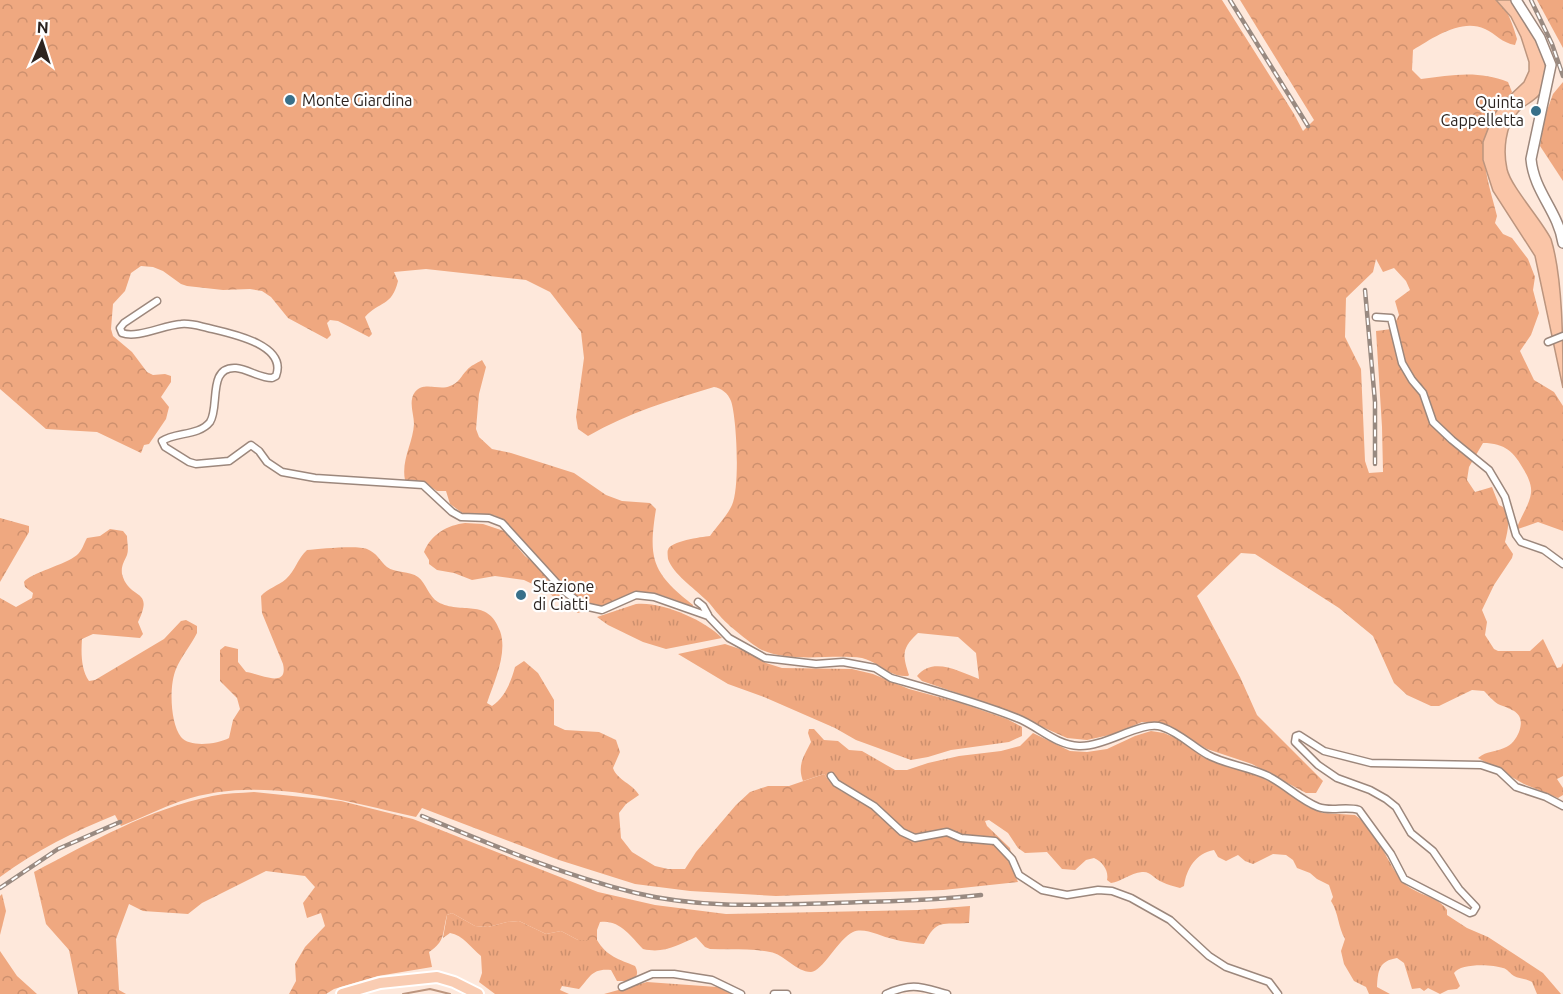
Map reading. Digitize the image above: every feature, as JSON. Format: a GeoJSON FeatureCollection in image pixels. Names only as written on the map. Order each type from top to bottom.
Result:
{"type":"FeatureCollection","features":[{"type":"Feature","properties":{"kind":"main road"},"geometry":{"type":"LineString","coordinates":[[1516,0],[1540,38],[1551,65],[1531,159],[1532,174],[1560,228],[1563,243]]}},
{"type":"Feature","properties":{"kind":"main road"},"geometry":{"type":"LineString","coordinates":[[342,994],[380,983],[437,977],[454,982],[478,994]]}},
{"type":"Feature","properties":{"kind":"street"},"geometry":{"type":"LineString","coordinates":[[157,301],[124,323],[120,328],[122,333],[137,334],[180,324],[198,325],[224,331],[258,344],[275,357],[278,367],[276,376],[272,378],[234,367],[220,375],[216,384],[214,413],[210,422],[204,427],[162,441],[165,447],[189,462],[206,464],[227,462],[251,445],[267,462],[282,472],[315,477],[423,485],[452,512],[461,517],[489,518],[502,523],[564,591],[584,606],[602,610],[636,595],[646,596],[708,616]]}},
{"type":"Feature","properties":{"kind":"street"},"geometry":{"type":"LineString","coordinates":[[1376,317],[1391,318],[1402,363],[1423,393],[1433,422],[1489,470],[1505,497],[1516,536],[1521,542],[1544,550],[1563,564]]}},
{"type":"Feature","properties":{"kind":"street"},"geometry":{"type":"LineString","coordinates":[[1550,341],[1563,336]]}},
{"type":"Feature","properties":{"kind":"street"},"geometry":{"type":"LineString","coordinates":[[698,602],[729,638],[765,657],[808,664],[843,662],[874,668],[891,678],[1019,719],[1057,740],[1078,746],[1107,742],[1142,727],[1161,727],[1186,739],[1209,756],[1248,767],[1270,777],[1316,806],[1327,809],[1359,810],[1386,848],[1404,879],[1470,913],[1476,907],[1459,889],[1433,851],[1411,833],[1396,807],[1370,790],[1337,778],[1324,769],[1295,742],[1296,736],[1299,735],[1324,751],[1371,764],[1481,765],[1498,771],[1516,787],[1546,797],[1563,806]]}},
{"type":"Feature","properties":{"kind":"street"},"geometry":{"type":"LineString","coordinates":[[831,776],[836,783],[874,806],[902,832],[915,837],[947,832],[961,837],[995,841],[1012,859],[1019,875],[1042,890],[1067,895],[1098,890],[1112,891],[1131,898],[1170,920],[1209,956],[1226,967],[1269,982],[1278,994]]}},
{"type":"Feature","properties":{"kind":"street"},"geometry":{"type":"LineString","coordinates":[[622,987],[652,974],[674,974],[712,980],[741,994]]}},
{"type":"Feature","properties":{"kind":"street"},"geometry":{"type":"LineString","coordinates":[[886,994],[907,986],[921,986],[947,994]]}},
{"type":"Feature","properties":{"kind":"street"},"geometry":{"type":"LineString","coordinates":[[774,994],[787,994]]}},
{"type":"Feature","properties":{"kind":"green space"},"geometry":{"type":"Polygon","coordinates":[[[0,0],[1222,0],[1303,131],[1314,120],[1240,0],[1498,0],[1505,8],[1512,23],[1517,39],[1515,45],[1476,26],[1457,28],[1438,35],[1413,50],[1412,70],[1421,79],[1465,74],[1497,78],[1508,82],[1512,92],[1491,123],[1485,146],[1486,169],[1497,216],[1495,223],[1503,234],[1512,238],[1528,259],[1535,277],[1533,290],[1539,313],[1531,335],[1520,351],[1534,380],[1554,392],[1563,406],[1563,531],[1538,522],[1518,529],[1529,501],[1531,487],[1527,475],[1516,458],[1503,447],[1483,443],[1469,467],[1467,480],[1475,492],[1492,487],[1499,505],[1503,507],[1507,516],[1508,528],[1505,542],[1513,554],[1482,610],[1487,622],[1485,635],[1494,649],[1498,651],[1530,651],[1543,639],[1557,668],[1563,663],[1563,776],[1557,779],[1563,788],[1563,795],[1558,798],[1524,784],[1478,758],[1507,747],[1513,742],[1519,732],[1521,720],[1513,710],[1496,703],[1484,691],[1472,690],[1439,706],[1431,706],[1407,695],[1394,683],[1373,636],[1339,608],[1255,554],[1241,553],[1197,596],[1240,677],[1257,715],[1323,781],[1316,793],[1306,793],[1252,764],[1207,749],[1163,724],[1142,722],[1114,734],[1087,740],[1067,738],[995,706],[922,681],[917,676],[923,670],[939,666],[979,679],[976,653],[958,637],[918,633],[906,647],[905,662],[908,676],[896,675],[862,658],[798,657],[773,654],[762,650],[723,619],[679,575],[668,559],[668,551],[674,544],[710,536],[732,505],[736,484],[737,453],[735,422],[728,396],[722,390],[714,387],[634,414],[588,436],[578,429],[576,417],[584,358],[581,332],[550,292],[526,280],[426,269],[394,272],[398,281],[389,300],[365,317],[372,334],[369,337],[338,321],[330,320],[327,323],[331,335],[327,339],[288,318],[271,297],[262,291],[187,286],[163,271],[141,266],[131,273],[125,291],[113,304],[111,329],[113,336],[132,352],[147,372],[153,375],[171,376],[171,382],[161,397],[169,407],[166,419],[149,444],[144,445],[141,453],[97,432],[46,429],[0,389],[0,0]],[[1376,259],[1373,272],[1346,298],[1345,337],[1361,369],[1365,461],[1369,473],[1383,472],[1376,331],[1392,329],[1399,315],[1395,301],[1410,290],[1406,281],[1394,268],[1383,272],[1376,259]]]}},
{"type":"Feature","properties":{"kind":"green space"},"geometry":{"type":"Polygon","coordinates":[[[1537,0],[1563,0],[1563,48],[1537,0]]]}},
{"type":"Feature","properties":{"kind":"green space"},"geometry":{"type":"Polygon","coordinates":[[[1563,82],[1563,181],[1540,146],[1545,116],[1553,94],[1563,82]]]}},
{"type":"Feature","properties":{"kind":"green space"},"geometry":{"type":"Polygon","coordinates":[[[482,360],[486,367],[479,394],[476,429],[479,437],[492,449],[574,473],[606,495],[622,501],[650,503],[656,509],[653,553],[656,564],[669,584],[693,607],[665,596],[642,592],[601,606],[586,603],[562,583],[505,521],[494,515],[465,514],[450,504],[446,491],[437,491],[422,481],[405,480],[405,465],[414,424],[412,403],[415,392],[423,387],[453,385],[470,367],[482,360]]]}},
{"type":"Feature","properties":{"kind":"green space"},"geometry":{"type":"Polygon","coordinates":[[[0,518],[29,526],[29,532],[0,582],[0,518]]]}},
{"type":"Feature","properties":{"kind":"green space"},"geometry":{"type":"Polygon","coordinates":[[[465,523],[483,524],[504,531],[525,556],[543,570],[562,598],[582,607],[583,611],[578,613],[547,591],[524,580],[495,576],[472,580],[437,570],[429,564],[424,552],[431,540],[446,528],[465,523]]]}},
{"type":"Feature","properties":{"kind":"green space"},"geometry":{"type":"Polygon","coordinates":[[[110,529],[123,531],[127,536],[128,553],[122,566],[122,574],[125,582],[139,595],[144,604],[138,622],[143,634],[140,638],[93,634],[82,639],[84,672],[89,681],[95,680],[164,639],[181,621],[186,620],[197,626],[197,633],[176,669],[172,684],[173,714],[177,731],[181,737],[191,743],[211,743],[229,738],[233,720],[240,709],[237,698],[220,681],[220,650],[225,646],[238,649],[238,662],[246,672],[277,678],[284,672],[283,664],[262,613],[261,596],[286,579],[307,550],[362,548],[373,553],[390,569],[418,577],[438,602],[447,606],[481,610],[495,621],[500,631],[502,649],[499,667],[487,703],[492,706],[501,698],[515,667],[524,661],[538,673],[554,700],[554,725],[565,730],[599,732],[616,740],[620,752],[613,768],[618,776],[639,795],[626,804],[619,813],[621,838],[632,852],[655,866],[685,869],[696,852],[750,792],[768,786],[789,786],[824,774],[841,791],[877,811],[903,836],[917,841],[948,835],[994,844],[1008,860],[1018,882],[943,890],[776,896],[690,891],[635,884],[559,860],[422,808],[416,817],[329,798],[269,790],[240,790],[181,801],[121,826],[115,815],[56,842],[0,877],[0,598],[16,607],[32,598],[33,593],[25,587],[24,582],[40,572],[72,559],[80,551],[87,538],[100,536],[110,529]]]}},
{"type":"Feature","properties":{"kind":"green space"},"geometry":{"type":"Polygon","coordinates":[[[636,604],[658,606],[682,613],[705,625],[722,638],[666,649],[643,642],[597,617],[636,604]]]}},
{"type":"Feature","properties":{"kind":"green space"},"geometry":{"type":"Polygon","coordinates":[[[725,644],[782,668],[852,669],[873,674],[909,689],[961,703],[1007,719],[1022,727],[1022,736],[1009,742],[951,750],[911,760],[856,740],[835,728],[728,684],[678,654],[725,644]]]}},
{"type":"Feature","properties":{"kind":"green space"},"geometry":{"type":"Polygon","coordinates":[[[809,729],[814,729],[824,740],[838,741],[849,750],[862,751],[895,770],[907,770],[959,756],[1001,751],[1020,746],[1033,733],[1070,751],[1087,752],[1107,749],[1151,731],[1164,733],[1180,740],[1203,757],[1240,768],[1273,783],[1308,807],[1323,813],[1355,815],[1376,838],[1404,883],[1443,905],[1447,910],[1447,915],[1467,928],[1488,937],[1543,973],[1561,994],[1537,994],[1532,982],[1514,976],[1505,969],[1484,965],[1463,967],[1457,970],[1454,973],[1460,986],[1457,989],[1440,994],[1428,988],[1424,991],[1420,988],[1412,989],[1404,963],[1397,958],[1386,961],[1378,976],[1377,987],[1390,994],[1369,994],[1366,987],[1354,981],[1344,964],[1341,951],[1345,939],[1331,901],[1333,897],[1329,885],[1297,868],[1293,860],[1286,855],[1273,854],[1253,864],[1238,855],[1226,861],[1218,857],[1214,850],[1197,858],[1187,874],[1184,886],[1180,888],[1159,881],[1145,872],[1111,883],[1107,880],[1105,867],[1094,858],[1086,860],[1075,870],[1062,869],[1047,852],[1025,853],[1018,848],[1008,833],[989,820],[985,821],[987,826],[1010,848],[1011,853],[1008,860],[994,844],[948,835],[917,841],[903,836],[877,811],[841,791],[824,774],[803,781],[801,765],[811,742],[809,729]]]}},
{"type":"Feature","properties":{"kind":"green space"},"geometry":{"type":"Polygon","coordinates":[[[254,792],[341,801],[413,819],[598,892],[655,905],[726,914],[918,910],[970,906],[969,923],[941,924],[933,930],[924,944],[888,938],[868,931],[853,932],[842,941],[820,967],[811,972],[800,969],[775,953],[710,949],[696,937],[664,950],[643,949],[619,926],[607,922],[600,922],[597,940],[578,940],[561,931],[546,934],[519,921],[488,927],[475,926],[452,913],[447,915],[441,940],[429,952],[432,967],[378,976],[334,989],[326,994],[289,994],[296,981],[295,964],[305,947],[325,926],[321,913],[307,918],[303,903],[315,887],[305,876],[266,871],[202,903],[188,914],[143,911],[129,904],[116,939],[119,990],[126,994],[78,994],[69,950],[46,924],[34,872],[121,828],[166,809],[212,796],[254,792]]]}},
{"type":"Feature","properties":{"kind":"green space"},"geometry":{"type":"Polygon","coordinates":[[[2,894],[6,911],[0,935],[0,896],[2,894]]]}},
{"type":"Feature","properties":{"kind":"green space"},"geometry":{"type":"Polygon","coordinates":[[[452,913],[475,926],[488,927],[519,921],[546,934],[561,931],[578,940],[597,940],[609,954],[635,966],[637,975],[631,981],[617,981],[611,970],[595,972],[579,989],[562,986],[560,990],[569,994],[495,994],[479,982],[482,973],[481,956],[455,934],[450,933],[443,938],[447,915],[452,913]]]}},
{"type":"Feature","properties":{"kind":"green space"},"geometry":{"type":"Polygon","coordinates":[[[0,951],[17,976],[37,994],[0,994],[0,951]]]}},
{"type":"Feature","properties":{"kind":"green space"},"geometry":{"type":"Polygon","coordinates":[[[647,982],[717,987],[731,994],[604,994],[647,982]]]}},
{"type":"Feature","properties":{"kind":"shaded area"},"geometry":{"type":"Polygon","coordinates":[[[1496,0],[1511,0],[1533,33],[1544,59],[1545,84],[1539,95],[1520,110],[1510,124],[1505,154],[1510,176],[1551,239],[1555,255],[1562,312],[1563,388],[1535,256],[1493,191],[1483,160],[1483,142],[1493,116],[1503,102],[1524,82],[1529,71],[1529,62],[1521,37],[1511,17],[1496,0]]]}},
{"type":"Feature","properties":{"kind":"waterway"},"geometry":{"type":"LineString","coordinates":[[403,994],[430,989],[450,994]]}},
{"type":"Feature","properties":{"kind":"railway"},"geometry":{"type":"LineString","coordinates":[[1230,0],[1308,126]]}},
{"type":"Feature","properties":{"kind":"railway"},"geometry":{"type":"LineString","coordinates":[[1531,0],[1552,44],[1563,76]]}},
{"type":"Feature","properties":{"kind":"railway"},"geometry":{"type":"LineString","coordinates":[[1365,290],[1375,402],[1375,464]]}},
{"type":"Feature","properties":{"kind":"railway"},"geometry":{"type":"LineString","coordinates":[[422,816],[554,868],[608,886],[685,902],[760,905],[981,895]]}},
{"type":"Feature","properties":{"kind":"railway"},"geometry":{"type":"LineString","coordinates":[[0,888],[58,849],[120,822]]}},
{"type":"Feature","properties":{"kind":"place","name":"Monte Giardina"},"geometry":{"type":"Point","coordinates":[290,100]}},
{"type":"Feature","properties":{"kind":"place","name":"Quinta Cappelletta"},"geometry":{"type":"Point","coordinates":[1536,111]}},
{"type":"Feature","properties":{"kind":"place","name":"Stazione di Ciatti"},"geometry":{"type":"Point","coordinates":[521,595]}}]}
